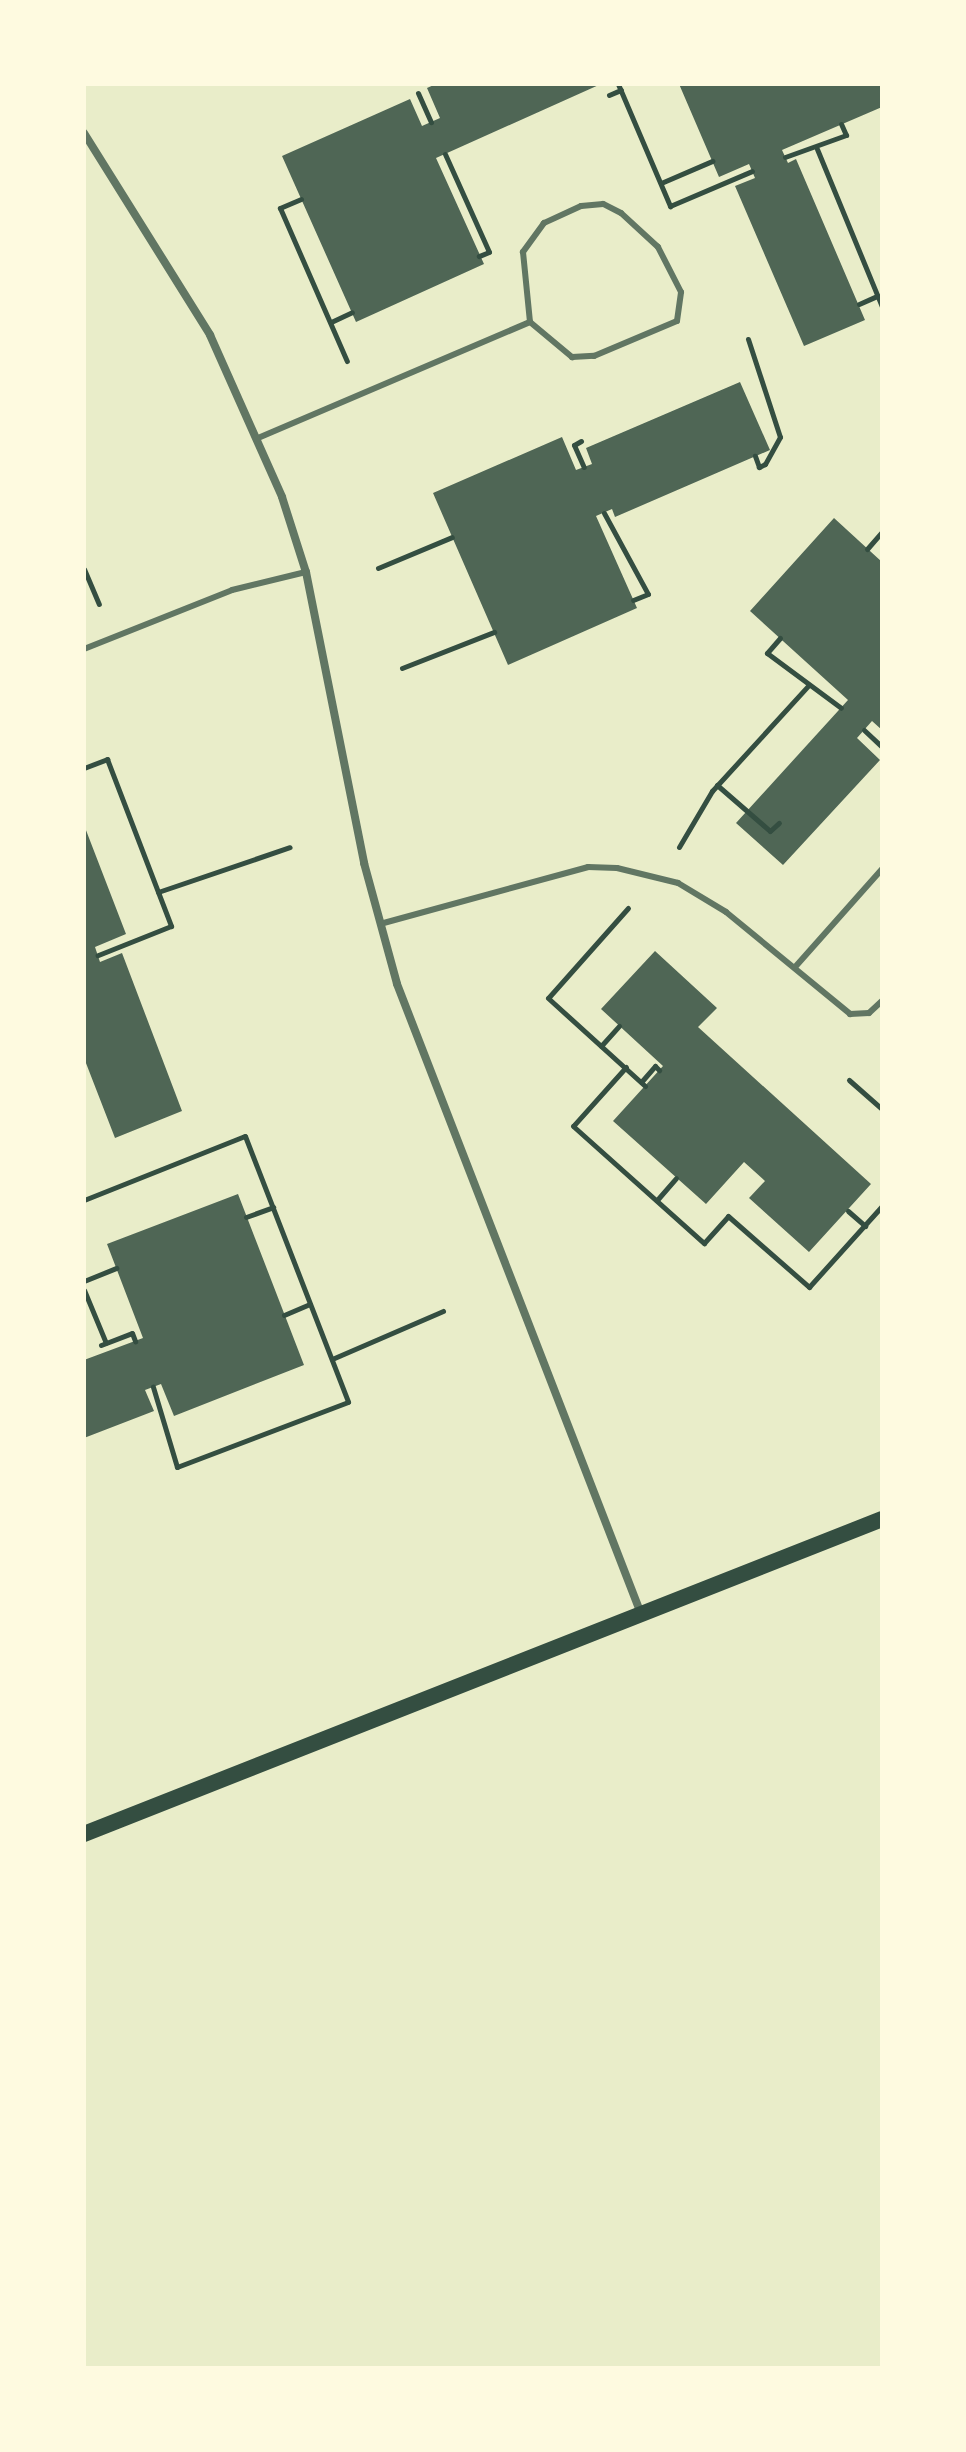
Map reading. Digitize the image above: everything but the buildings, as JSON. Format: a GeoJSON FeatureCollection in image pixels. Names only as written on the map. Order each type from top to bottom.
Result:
{"type":"FeatureCollection","features":[{"type":"Feature","properties":{"kind":"main road"},"geometry":{"type":"LineString","coordinates":[[84,1834],[640,1611],[882,1519]]}},
{"type":"Feature","properties":{"kind":"street"},"geometry":{"type":"LineString","coordinates":[[84,133],[146,224],[258,438],[306,572],[380,924],[640,1611]]}},
{"type":"Feature","properties":{"kind":"lane"},"geometry":{"type":"LineString","coordinates":[[603,204],[621,213],[658,247],[681,292],[677,321],[594,356],[572,357],[530,322],[523,252],[544,223],[581,206],[603,204]]}},
{"type":"Feature","properties":{"kind":"lane"},"geometry":{"type":"LineString","coordinates":[[258,438],[530,322]]}},
{"type":"Feature","properties":{"kind":"lane"},"geometry":{"type":"LineString","coordinates":[[84,649],[232,590],[306,572]]}},
{"type":"Feature","properties":{"kind":"lane"},"geometry":{"type":"LineString","coordinates":[[380,924],[588,867],[617,868],[678,883],[796,966],[850,1014],[869,1013],[882,1001]]}},
{"type":"Feature","properties":{"kind":"lane"},"geometry":{"type":"LineString","coordinates":[[796,966],[882,869]]}},
{"type":"Feature","properties":{"kind":"path"},"geometry":{"type":"LineString","coordinates":[[609,95],[619,87],[670,206],[752,171]]}},
{"type":"Feature","properties":{"kind":"path"},"geometry":{"type":"LineString","coordinates":[[418,93],[431,122]]}},
{"type":"Feature","properties":{"kind":"path"},"geometry":{"type":"LineString","coordinates":[[785,157],[817,149],[846,135],[841,124]]}},
{"type":"Feature","properties":{"kind":"path"},"geometry":{"type":"LineString","coordinates":[[817,149],[882,307]]}},
{"type":"Feature","properties":{"kind":"path"},"geometry":{"type":"LineString","coordinates":[[445,154],[489,252],[479,256]]}},
{"type":"Feature","properties":{"kind":"path"},"geometry":{"type":"LineString","coordinates":[[661,183],[712,161]]}},
{"type":"Feature","properties":{"kind":"path"},"geometry":{"type":"LineString","coordinates":[[451,167],[459,163]]}},
{"type":"Feature","properties":{"kind":"path"},"geometry":{"type":"LineString","coordinates":[[301,199],[280,208],[347,361]]}},
{"type":"Feature","properties":{"kind":"path"},"geometry":{"type":"LineString","coordinates":[[859,304],[877,296]]}},
{"type":"Feature","properties":{"kind":"path"},"geometry":{"type":"LineString","coordinates":[[331,322],[352,312]]}},
{"type":"Feature","properties":{"kind":"path"},"geometry":{"type":"LineString","coordinates":[[748,339],[780,437],[765,464],[759,467],[755,456]]}},
{"type":"Feature","properties":{"kind":"path"},"geometry":{"type":"LineString","coordinates":[[581,441],[574,445],[584,467]]}},
{"type":"Feature","properties":{"kind":"path"},"geometry":{"type":"LineString","coordinates":[[604,513],[648,594],[633,600]]}},
{"type":"Feature","properties":{"kind":"path"},"geometry":{"type":"LineString","coordinates":[[867,549],[882,532]]}},
{"type":"Feature","properties":{"kind":"path"},"geometry":{"type":"LineString","coordinates":[[378,568],[452,537]]}},
{"type":"Feature","properties":{"kind":"path"},"geometry":{"type":"LineString","coordinates":[[84,569],[102,613]]}},
{"type":"Feature","properties":{"kind":"path"},"geometry":{"type":"LineString","coordinates":[[402,668],[494,632]]}},
{"type":"Feature","properties":{"kind":"path"},"geometry":{"type":"LineString","coordinates":[[780,638],[767,653],[841,708]]}},
{"type":"Feature","properties":{"kind":"path"},"geometry":{"type":"LineString","coordinates":[[676,852],[717,785],[808,686]]}},
{"type":"Feature","properties":{"kind":"path"},"geometry":{"type":"LineString","coordinates":[[864,730],[882,747]]}},
{"type":"Feature","properties":{"kind":"path"},"geometry":{"type":"LineString","coordinates":[[84,768],[107,759],[171,926],[98,955]]}},
{"type":"Feature","properties":{"kind":"path"},"geometry":{"type":"LineString","coordinates":[[717,785],[770,831],[779,823]]}},
{"type":"Feature","properties":{"kind":"path"},"geometry":{"type":"LineString","coordinates":[[158,892],[290,847]]}},
{"type":"Feature","properties":{"kind":"path"},"geometry":{"type":"LineString","coordinates":[[634,901],[548,998],[644,1084],[655,1066],[659,1070]]}},
{"type":"Feature","properties":{"kind":"path"},"geometry":{"type":"LineString","coordinates":[[601,1046],[619,1026]]}},
{"type":"Feature","properties":{"kind":"path"},"geometry":{"type":"LineString","coordinates":[[626,1067],[573,1126],[704,1243],[728,1216],[809,1287],[882,1206]]}},
{"type":"Feature","properties":{"kind":"path"},"geometry":{"type":"LineString","coordinates":[[849,1080],[882,1109]]}},
{"type":"Feature","properties":{"kind":"path"},"geometry":{"type":"LineString","coordinates":[[84,1200],[245,1136],[348,1402],[177,1467],[153,1387]]}},
{"type":"Feature","properties":{"kind":"path"},"geometry":{"type":"LineString","coordinates":[[657,1200],[676,1178]]}},
{"type":"Feature","properties":{"kind":"path"},"geometry":{"type":"LineString","coordinates":[[246,1217],[273,1207]]}},
{"type":"Feature","properties":{"kind":"path"},"geometry":{"type":"LineString","coordinates":[[848,1211],[865,1226]]}},
{"type":"Feature","properties":{"kind":"path"},"geometry":{"type":"LineString","coordinates":[[84,1281],[116,1268]]}},
{"type":"Feature","properties":{"kind":"path"},"geometry":{"type":"LineString","coordinates":[[84,1290],[103,1344],[132,1333],[135,1341]]}},
{"type":"Feature","properties":{"kind":"path"},"geometry":{"type":"LineString","coordinates":[[284,1315],[310,1304]]}},
{"type":"Feature","properties":{"kind":"path"},"geometry":{"type":"LineString","coordinates":[[332,1359],[443,1311]]}}]}
